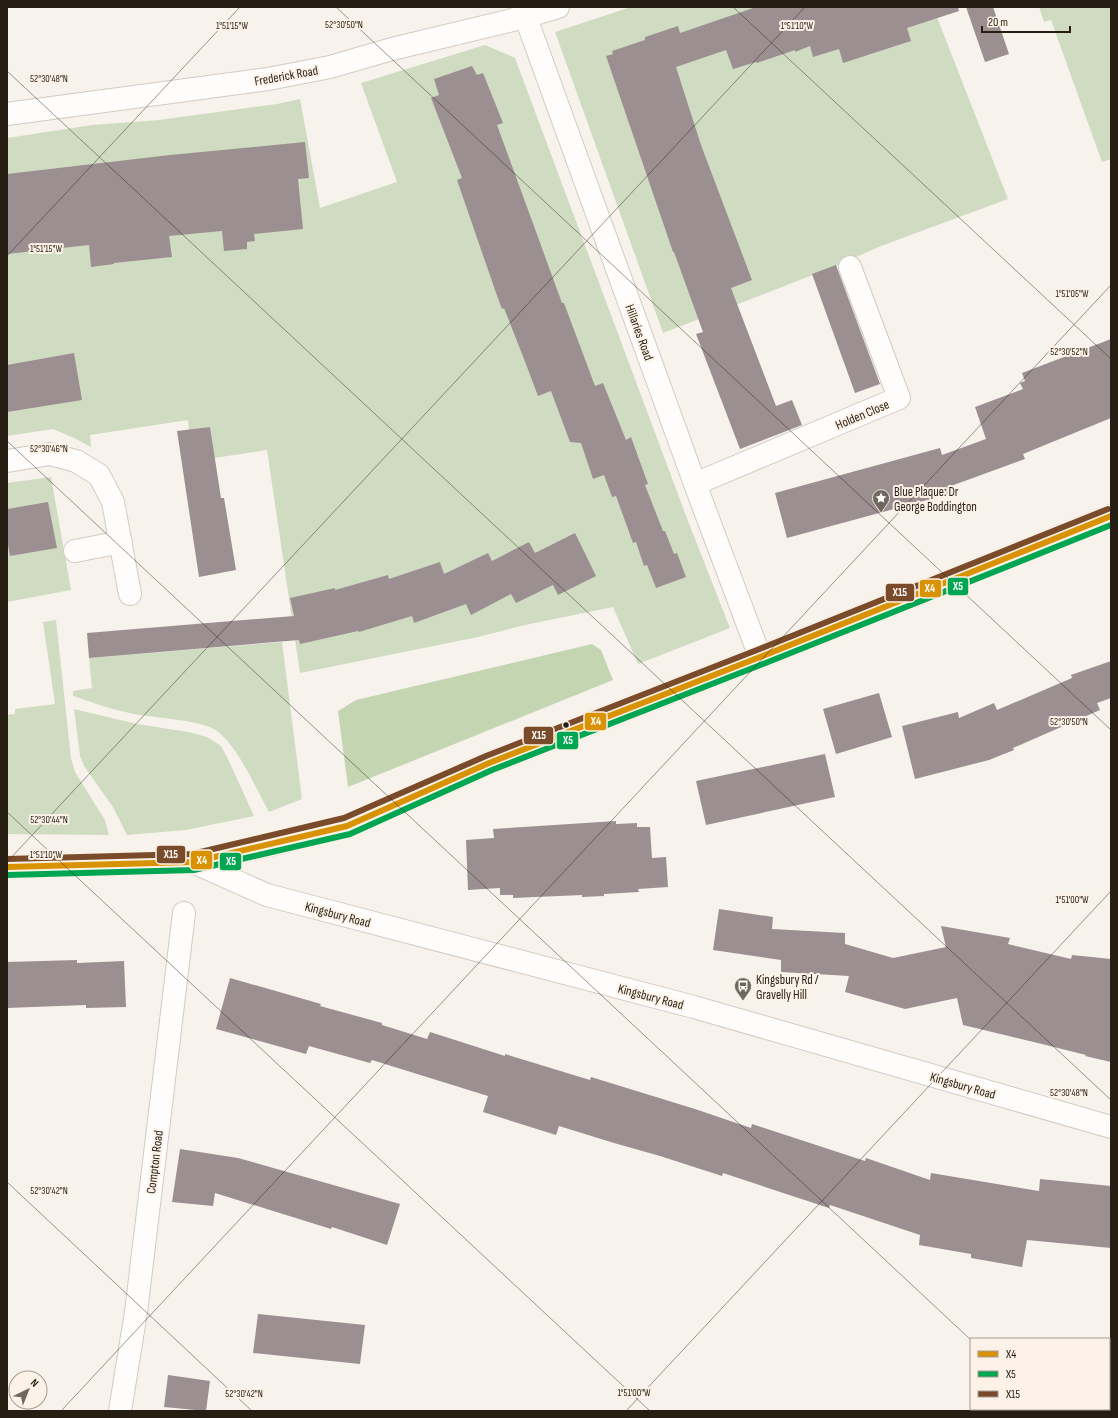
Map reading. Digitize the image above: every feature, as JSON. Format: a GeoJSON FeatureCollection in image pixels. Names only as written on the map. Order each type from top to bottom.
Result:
{"type":"FeatureCollection","features":[{"type":"Feature","properties":{"kind":"main road"},"geometry":{"type":"LineString","coordinates":[[7,866],[193,862],[347,826],[489,764],[1111,516]]}},
{"type":"Feature","properties":{"kind":"street","name":"Frederick Road"},"geometry":{"type":"LineString","coordinates":[[7,114],[268,79],[330,67],[523,12],[558,7]]}},
{"type":"Feature","properties":{"kind":"street","name":"Hillaries Road"},"geometry":{"type":"LineString","coordinates":[[523,12],[695,484],[760,657]]}},
{"type":"Feature","properties":{"kind":"street","name":"Holden Close"},"geometry":{"type":"LineString","coordinates":[[695,484],[899,398],[850,267]]}},
{"type":"Feature","properties":{"kind":"street"},"geometry":{"type":"LineString","coordinates":[[7,461],[50,454],[76,461],[100,475],[113,502],[130,594]]}},
{"type":"Feature","properties":{"kind":"street"},"geometry":{"type":"LineString","coordinates":[[75,551],[121,542]]}},
{"type":"Feature","properties":{"kind":"street","name":"Kingsbury Road"},"geometry":{"type":"LineString","coordinates":[[193,862],[266,895],[694,1007],[1111,1127]]}},
{"type":"Feature","properties":{"kind":"street","name":"Compton Road"},"geometry":{"type":"LineString","coordinates":[[120,1411],[136,1312],[184,913]]}},
{"type":"Feature","properties":{"kind":"green space"},"geometry":{"type":"Polygon","coordinates":[[[631,7],[933,7],[1008,199],[881,246],[836,266],[663,333],[555,32],[631,7]]]}},
{"type":"Feature","properties":{"kind":"green space"},"geometry":{"type":"Polygon","coordinates":[[[1039,7],[1111,7],[1111,159],[1102,162],[1051,20],[1044,22],[1039,7]]]}},
{"type":"Feature","properties":{"kind":"green space"},"geometry":{"type":"Polygon","coordinates":[[[485,45],[515,58],[688,521],[730,628],[638,664],[613,607],[525,625],[478,637],[300,673],[267,450],[214,458],[210,427],[189,430],[188,420],[90,435],[91,447],[53,429],[7,436],[7,138],[92,125],[159,120],[277,104],[300,99],[320,208],[397,182],[361,83],[485,45]]]}},
{"type":"Feature","properties":{"kind":"green space"},"geometry":{"type":"Polygon","coordinates":[[[51,477],[71,590],[7,602],[7,540],[10,556],[33,552],[25,506],[7,509],[7,483],[51,477]]]}},
{"type":"Feature","properties":{"kind":"green space"},"geometry":{"type":"Polygon","coordinates":[[[56,620],[71,758],[75,772],[105,820],[109,835],[7,834],[7,715],[15,714],[15,709],[55,704],[43,622],[56,620]]]}},
{"type":"Feature","properties":{"kind":"green space"},"geometry":{"type":"Polygon","coordinates":[[[282,642],[302,799],[269,812],[232,747],[217,731],[201,724],[126,712],[73,696],[73,691],[92,688],[89,658],[282,642]]]}},
{"type":"Feature","properties":{"kind":"green space"},"geometry":{"type":"Polygon","coordinates":[[[592,644],[601,650],[613,680],[348,787],[338,711],[356,700],[592,644]]]}},
{"type":"Feature","properties":{"kind":"green space"},"geometry":{"type":"Polygon","coordinates":[[[74,709],[137,724],[188,732],[207,737],[221,746],[254,816],[186,830],[127,835],[113,807],[84,766],[80,756],[74,709]]]}},
{"type":"Feature","properties":{"kind":"building"},"geometry":{"type":"Polygon","coordinates":[[[756,7],[958,7],[959,11],[907,28],[911,41],[843,63],[839,49],[813,57],[810,46],[795,52],[795,50],[757,63],[756,62],[733,69],[726,50],[676,67],[701,145],[752,280],[731,288],[776,406],[792,400],[802,425],[740,449],[696,334],[703,332],[673,252],[606,56],[613,54],[612,51],[645,40],[645,37],[678,26],[680,33],[756,7]]]}},
{"type":"Feature","properties":{"kind":"building"},"geometry":{"type":"Polygon","coordinates":[[[966,7],[993,7],[1009,54],[985,62],[966,7]]]}},
{"type":"Feature","properties":{"kind":"building"},"geometry":{"type":"Polygon","coordinates":[[[472,66],[477,75],[483,73],[503,123],[497,125],[562,303],[564,303],[595,386],[603,383],[626,440],[631,437],[648,484],[645,485],[663,531],[665,531],[674,554],[677,553],[686,577],[656,588],[647,565],[644,566],[636,542],[633,543],[616,496],[612,497],[604,475],[593,479],[581,443],[570,442],[551,391],[538,396],[504,308],[502,309],[495,290],[457,180],[462,178],[431,98],[439,95],[434,79],[472,66]]]}},
{"type":"Feature","properties":{"kind":"building"},"geometry":{"type":"Polygon","coordinates":[[[305,142],[309,178],[298,179],[303,229],[254,234],[255,241],[247,242],[247,249],[224,251],[222,231],[169,236],[172,257],[91,267],[89,245],[7,254],[7,174],[170,155],[305,142]]]}},
{"type":"Feature","properties":{"kind":"building"},"geometry":{"type":"Polygon","coordinates":[[[836,265],[880,384],[855,393],[812,274],[836,265]]]}},
{"type":"Feature","properties":{"kind":"building"},"geometry":{"type":"Polygon","coordinates":[[[1111,339],[1111,418],[1023,454],[1025,459],[951,486],[953,493],[787,538],[775,493],[940,448],[942,455],[986,439],[975,407],[1023,389],[1020,383],[1025,381],[1022,373],[1111,339]]]}},
{"type":"Feature","properties":{"kind":"building"},"geometry":{"type":"Polygon","coordinates":[[[74,353],[82,400],[7,412],[7,365],[74,353]]]}},
{"type":"Feature","properties":{"kind":"building"},"geometry":{"type":"Polygon","coordinates":[[[210,427],[221,498],[224,498],[236,570],[199,577],[177,431],[210,427]]]}},
{"type":"Feature","properties":{"kind":"building"},"geometry":{"type":"Polygon","coordinates":[[[48,502],[57,548],[10,556],[7,540],[7,509],[48,502]]]}},
{"type":"Feature","properties":{"kind":"building"},"geometry":{"type":"Polygon","coordinates":[[[575,533],[596,576],[558,595],[553,585],[516,603],[511,594],[471,615],[466,604],[414,623],[412,616],[359,632],[300,644],[299,640],[89,658],[87,633],[294,616],[290,598],[335,588],[335,590],[388,575],[389,579],[440,562],[444,574],[488,553],[492,561],[529,542],[535,553],[575,533]]]}},
{"type":"Feature","properties":{"kind":"building"},"geometry":{"type":"Polygon","coordinates":[[[1111,661],[1111,698],[1097,703],[1100,710],[989,760],[915,779],[902,726],[958,712],[959,718],[994,703],[997,710],[1072,678],[1071,675],[1111,661]]]}},
{"type":"Feature","properties":{"kind":"building"},"geometry":{"type":"Polygon","coordinates":[[[879,693],[892,737],[836,754],[823,709],[879,693]]]}},
{"type":"Feature","properties":{"kind":"building"},"geometry":{"type":"Polygon","coordinates":[[[825,754],[835,797],[706,825],[696,781],[825,754]]]}},
{"type":"Feature","properties":{"kind":"building"},"geometry":{"type":"Polygon","coordinates":[[[616,821],[616,824],[637,823],[637,827],[650,827],[652,858],[666,857],[668,887],[638,889],[639,892],[582,897],[582,895],[513,898],[513,895],[500,895],[500,888],[468,890],[466,840],[494,838],[493,829],[616,821]]]}},
{"type":"Feature","properties":{"kind":"building"},"geometry":{"type":"Polygon","coordinates":[[[719,909],[773,917],[772,929],[845,933],[845,944],[893,958],[946,947],[941,926],[1010,938],[1008,944],[1071,959],[1072,955],[1111,959],[1111,1062],[963,1025],[957,998],[905,1009],[845,992],[849,976],[781,972],[781,960],[713,950],[719,909]]]}},
{"type":"Feature","properties":{"kind":"building"},"geometry":{"type":"Polygon","coordinates":[[[77,960],[77,963],[124,961],[126,1007],[86,1008],[86,1005],[7,1008],[7,962],[77,960]]]}},
{"type":"Feature","properties":{"kind":"building"},"geometry":{"type":"Polygon","coordinates":[[[230,978],[321,1004],[320,1006],[382,1023],[382,1025],[427,1039],[430,1032],[505,1056],[505,1054],[590,1080],[591,1077],[751,1128],[752,1124],[865,1161],[866,1158],[930,1180],[931,1173],[1039,1191],[1040,1179],[1111,1186],[1111,1248],[1027,1240],[1022,1267],[971,1258],[971,1254],[919,1245],[920,1235],[830,1205],[829,1208],[723,1173],[722,1176],[559,1126],[556,1135],[483,1112],[488,1096],[372,1060],[370,1063],[309,1046],[306,1054],[216,1029],[230,978]]]}},
{"type":"Feature","properties":{"kind":"building"},"geometry":{"type":"Polygon","coordinates":[[[180,1149],[238,1158],[400,1204],[387,1245],[332,1227],[331,1229],[215,1193],[213,1206],[172,1202],[180,1149]]]}},
{"type":"Feature","properties":{"kind":"building"},"geometry":{"type":"Polygon","coordinates":[[[258,1314],[365,1325],[360,1364],[253,1353],[258,1314]]]}},
{"type":"Feature","properties":{"kind":"building"},"geometry":{"type":"Polygon","coordinates":[[[168,1375],[210,1381],[206,1411],[164,1407],[168,1375]]]}},
{"type":"Feature","properties":{"kind":"transit line","name":"X15"},"geometry":{"type":"LineString","coordinates":[[7,859],[192,854],[344,818],[486,756],[757,650],[1108,509]]}},
{"type":"Feature","properties":{"kind":"transit line","name":"X4"},"geometry":{"type":"LineString","coordinates":[[7,867],[193,862],[347,826],[489,763],[760,657],[1111,516]]}},
{"type":"Feature","properties":{"kind":"transit line","name":"X5"},"geometry":{"type":"LineString","coordinates":[[7,875],[194,870],[350,834],[492,770],[1111,525]]}},
{"type":"Feature","properties":{"kind":"place","name":"Blue Plaque: Dr George Boddington"},"geometry":{"type":"Point","coordinates":[881,513]}},
{"type":"Feature","properties":{"kind":"place","name":"Kingsbury Rd / Gravelly Hill"},"geometry":{"type":"Point","coordinates":[743,1001]}}]}
